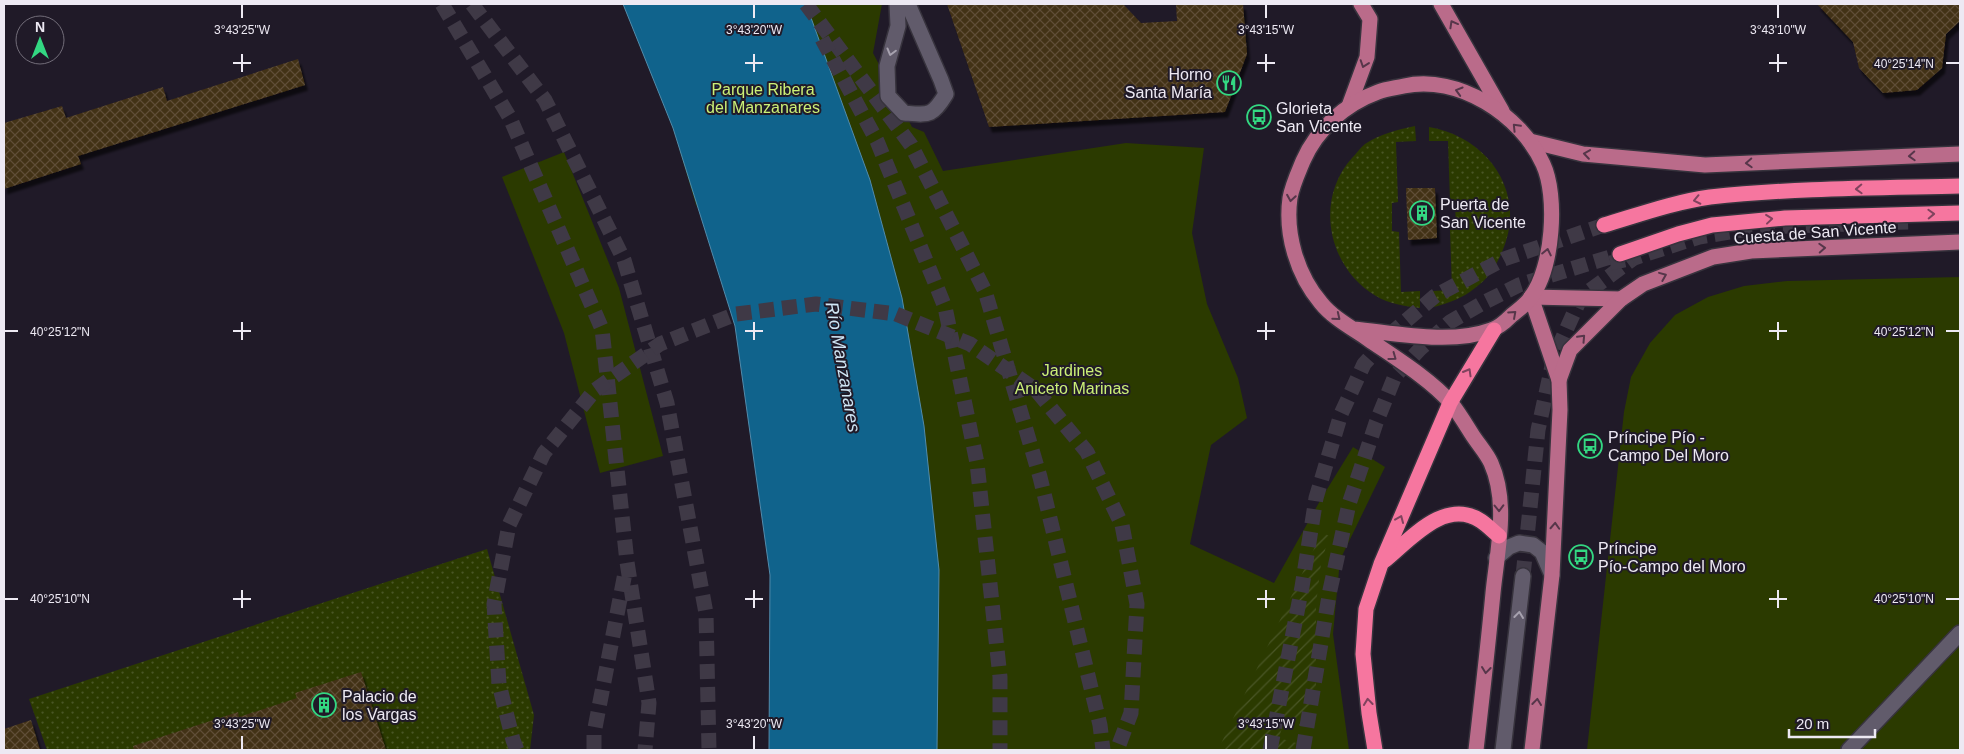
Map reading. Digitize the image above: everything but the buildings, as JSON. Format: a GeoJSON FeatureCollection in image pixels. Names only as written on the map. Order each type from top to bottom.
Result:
{"type":"FeatureCollection","features":[{"type":"Feature","properties":{"kind":"highway"},"geometry":{"type":"LineString","coordinates":[[1604,225],[1671,206],[1709,198],[1815,190],[1960,186]]}},
{"type":"Feature","properties":{"kind":"highway"},"geometry":{"type":"LineString","coordinates":[[1620,254],[1678,234],[1712,225],[1785,218],[1960,213]]}},
{"type":"Feature","properties":{"kind":"highway"},"geometry":{"type":"LineString","coordinates":[[1375,750],[1363,654],[1366,609],[1381,564],[1450,402],[1494,330]]}},
{"type":"Feature","properties":{"kind":"highway"},"geometry":{"type":"LineString","coordinates":[[1381,564],[1431,522],[1449,514],[1468,515],[1480,520],[1498,536]]}},
{"type":"Feature","properties":{"kind":"main road"},"geometry":{"type":"LineString","coordinates":[[1349,106],[1367,57],[1370,19],[1361,4]]}},
{"type":"Feature","properties":{"kind":"main road"},"geometry":{"type":"LineString","coordinates":[[1354,329],[1453,337],[1494,330],[1531,297],[1542,275],[1552,212],[1550,191],[1544,165],[1530,141],[1502,112],[1441,4]]}},
{"type":"Feature","properties":{"kind":"main road"},"geometry":{"type":"LineString","coordinates":[[1476,750],[1498,536],[1500,509],[1498,483],[1490,461],[1450,402],[1420,376],[1322,305],[1297,260],[1290,234],[1290,198],[1296,176],[1320,130],[1349,106],[1378,92],[1410,85],[1443,86],[1474,95],[1502,112]]}},
{"type":"Feature","properties":{"kind":"main road"},"geometry":{"type":"LineString","coordinates":[[1530,141],[1583,154],[1705,165],[1960,154]]}},
{"type":"Feature","properties":{"kind":"main road","name":"Cuesta de San Vicente"},"geometry":{"type":"LineString","coordinates":[[1559,380],[1570,350],[1620,299],[1643,284],[1713,257],[1751,251],[1960,242]]}},
{"type":"Feature","properties":{"kind":"main road"},"geometry":{"type":"LineString","coordinates":[[1531,297],[1620,299]]}},
{"type":"Feature","properties":{"kind":"main road"},"geometry":{"type":"LineString","coordinates":[[1531,297],[1559,380],[1560,410],[1552,575],[1532,750]]}},
{"type":"Feature","properties":{"kind":"street"},"geometry":{"type":"LineString","coordinates":[[897,4],[898,26],[887,66],[888,96],[904,113],[926,115],[937,108],[946,94],[908,4]]}},
{"type":"Feature","properties":{"kind":"street"},"geometry":{"type":"LineString","coordinates":[[1496,558],[1509,547],[1519,543],[1533,545],[1542,552],[1552,575]]}},
{"type":"Feature","properties":{"kind":"street"},"geometry":{"type":"LineString","coordinates":[[1503,750],[1523,576]]}},
{"type":"Feature","properties":{"kind":"street"},"geometry":{"type":"LineString","coordinates":[[1849,750],[1960,633]]}},
{"type":"Feature","properties":{"kind":"green space","name":"Jardines Aniceto Marinas"},"geometry":{"type":"Polygon","coordinates":[[[623,4],[882,4],[873,53],[912,127],[924,132],[943,171],[1126,143],[1204,148],[1192,233],[1207,304],[1238,378],[1247,418],[1211,445],[1190,544],[1274,583],[1321,499],[1353,447],[1385,467],[1340,560],[1333,634],[1349,750],[937,750],[939,570],[696,205],[673,128],[623,4]]]}},
{"type":"Feature","properties":{"kind":"green space"},"geometry":{"type":"Polygon","coordinates":[[[1415,126],[1416,141],[1396,142],[1398,202],[1392,203],[1392,231],[1399,232],[1401,292],[1420,291],[1420,308],[1386,301],[1360,284],[1347,269],[1337,251],[1330,213],[1333,193],[1340,175],[1361,147],[1383,135],[1415,126]]]}},
{"type":"Feature","properties":{"kind":"green space"},"geometry":{"type":"Polygon","coordinates":[[[1429,127],[1450,133],[1469,142],[1485,155],[1497,171],[1506,189],[1510,209],[1509,230],[1502,252],[1488,276],[1466,295],[1434,307],[1433,291],[1452,290],[1450,230],[1456,229],[1455,201],[1450,201],[1448,141],[1429,141],[1429,127]]]}},
{"type":"Feature","properties":{"kind":"green space"},"geometry":{"type":"Polygon","coordinates":[[[564,152],[619,288],[663,456],[600,473],[564,333],[502,177],[564,152]]]}},
{"type":"Feature","properties":{"kind":"green space"},"geometry":{"type":"Polygon","coordinates":[[[1960,277],[1960,750],[1587,750],[1624,412],[1631,377],[1650,343],[1675,315],[1708,297],[1744,286],[1787,281],[1960,277]]]}},
{"type":"Feature","properties":{"kind":"green space"},"geometry":{"type":"Polygon","coordinates":[[[1322,532],[1329,536],[1321,564],[1316,604],[1316,687],[1307,727],[1284,721],[1279,738],[1303,745],[1302,750],[1218,750],[1322,532]]]}},
{"type":"Feature","properties":{"kind":"green space"},"geometry":{"type":"Polygon","coordinates":[[[487,549],[534,715],[530,750],[47,750],[29,699],[487,549]]]}},
{"type":"Feature","properties":{"kind":"water","name":"Río Manzanares"},"geometry":{"type":"Polygon","coordinates":[[[623,4],[806,4],[870,180],[902,298],[924,426],[939,570],[937,750],[769,750],[770,575],[735,326],[673,128],[623,4]]]}},
{"type":"Feature","properties":{"kind":"tunnel"},"geometry":{"type":"LineString","coordinates":[[442,4],[510,118],[602,329],[627,562],[649,703],[645,750]]}},
{"type":"Feature","properties":{"kind":"tunnel"},"geometry":{"type":"LineString","coordinates":[[472,4],[545,100],[624,260],[667,403],[706,613],[709,750]]}},
{"type":"Feature","properties":{"kind":"tunnel"},"geometry":{"type":"LineString","coordinates":[[806,4],[911,145],[985,291],[1040,477],[1100,725],[1103,750]]}},
{"type":"Feature","properties":{"kind":"tunnel"},"geometry":{"type":"LineString","coordinates":[[822,39],[877,141],[945,307],[977,463],[1000,677],[1000,750]]}},
{"type":"Feature","properties":{"kind":"tunnel"},"geometry":{"type":"LineString","coordinates":[[1523,576],[1538,430],[1554,357],[1581,297],[1634,258],[1699,237],[1760,227],[1908,222]]}},
{"type":"Feature","properties":{"kind":"tunnel"},"geometry":{"type":"LineString","coordinates":[[1270,750],[1302,587],[1316,498],[1341,414],[1364,364],[1394,331],[1435,296],[1504,259],[1604,225]]}},
{"type":"Feature","properties":{"kind":"tunnel"},"geometry":{"type":"LineString","coordinates":[[1303,750],[1330,590],[1349,504],[1376,423],[1395,376],[1420,349],[1450,322],[1481,304],[1519,285],[1620,254]]}},
{"type":"Feature","properties":{"kind":"tunnel"},"geometry":{"type":"LineString","coordinates":[[1610,263],[1634,258]]}},
{"type":"Feature","properties":{"kind":"tunnel"},"geometry":{"type":"LineString","coordinates":[[517,750],[499,684],[494,604],[509,525],[544,453],[595,390],[660,344],[736,314],[816,304],[896,314],[970,344],[1036,390],[1087,452],[1122,525],[1137,604],[1131,713],[1117,750]]}},
{"type":"Feature","properties":{"kind":"tunnel"},"geometry":{"type":"LineString","coordinates":[[594,750],[594,733],[625,573]]}},
{"type":"Feature","properties":{"kind":"place","name":"Horno Santa María"},"geometry":{"type":"Point","coordinates":[1229,83]}},
{"type":"Feature","properties":{"kind":"place","name":"Glorieta San Vicente"},"geometry":{"type":"Point","coordinates":[1259,117]}},
{"type":"Feature","properties":{"kind":"place","name":"Puerta de San Vicente"},"geometry":{"type":"Point","coordinates":[1422,213]}},
{"type":"Feature","properties":{"kind":"place","name":"Príncipe Pío - Campo Del Moro"},"geometry":{"type":"Point","coordinates":[1590,446]}},
{"type":"Feature","properties":{"kind":"place","name":"Príncipe Pío-Campo del Moro"},"geometry":{"type":"Point","coordinates":[1581,557]}},
{"type":"Feature","properties":{"kind":"place","name":"Palacio de los Vargas"},"geometry":{"type":"Point","coordinates":[324,705]}},
{"type":"Feature","properties":{"kind":"park label","name":"Parque Ribera del Manzanares"},"geometry":{"type":"Point","coordinates":[763,98]}}]}
